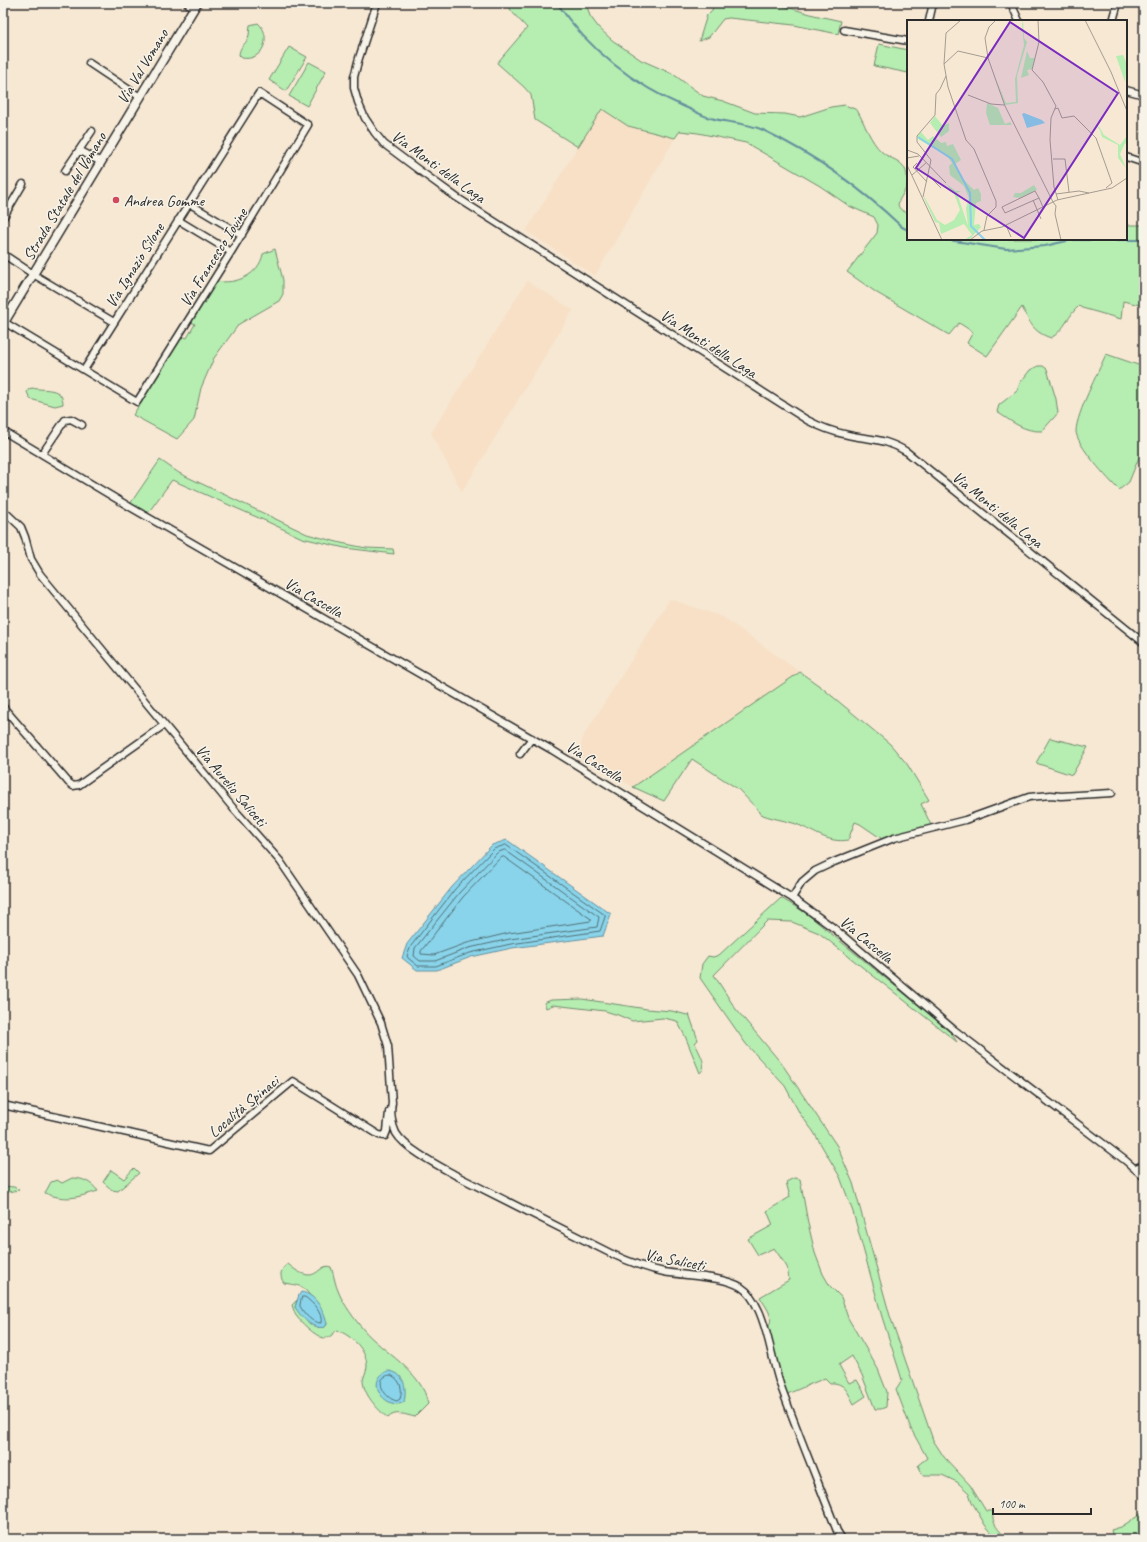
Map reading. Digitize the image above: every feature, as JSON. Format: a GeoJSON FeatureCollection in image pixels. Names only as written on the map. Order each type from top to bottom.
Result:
{"type":"FeatureCollection","features":[{"type":"Feature","properties":{"kind":"main road","name":"Via Val Vomano"},"geometry":{"type":"LineString","coordinates":[[124,123],[193,4]]}},
{"type":"Feature","properties":{"kind":"main road","name":"Strada Statale del Vomano"},"geometry":{"type":"LineString","coordinates":[[4,323],[124,123]]}},
{"type":"Feature","properties":{"kind":"street","name":"Via Monti della Laga"},"geometry":{"type":"LineString","coordinates":[[377,3],[359,58],[354,77],[354,88],[359,106],[368,124],[379,138],[390,148],[456,197],[807,420],[826,429],[847,435],[888,442],[904,450],[1144,643]]}},
{"type":"Feature","properties":{"kind":"street"},"geometry":{"type":"LineString","coordinates":[[929,20],[933,3]]}},
{"type":"Feature","properties":{"kind":"street"},"geometry":{"type":"LineString","coordinates":[[1011,3],[1019,20]]}},
{"type":"Feature","properties":{"kind":"street"},"geometry":{"type":"LineString","coordinates":[[1113,20],[1118,3]]}},
{"type":"Feature","properties":{"kind":"street"},"geometry":{"type":"LineString","coordinates":[[844,30],[907,41]]}},
{"type":"Feature","properties":{"kind":"street"},"geometry":{"type":"LineString","coordinates":[[89,63],[140,96]]}},
{"type":"Feature","properties":{"kind":"street"},"geometry":{"type":"LineString","coordinates":[[1127,90],[1144,95]]}},
{"type":"Feature","properties":{"kind":"street","name":"Via Ignazio Silone"},"geometry":{"type":"LineString","coordinates":[[84,370],[259,93],[308,125]]}},
{"type":"Feature","properties":{"kind":"street","name":"Via Francesco Iovine"},"geometry":{"type":"LineString","coordinates":[[84,370],[137,402],[232,252],[308,125]]}},
{"type":"Feature","properties":{"kind":"street"},"geometry":{"type":"LineString","coordinates":[[66,171],[92,131]]}},
{"type":"Feature","properties":{"kind":"street"},"geometry":{"type":"LineString","coordinates":[[79,150],[101,162]]}},
{"type":"Feature","properties":{"kind":"street"},"geometry":{"type":"LineString","coordinates":[[1127,157],[1144,163]]}},
{"type":"Feature","properties":{"kind":"street"},"geometry":{"type":"LineString","coordinates":[[3,218],[23,184]]}},
{"type":"Feature","properties":{"kind":"street"},"geometry":{"type":"LineString","coordinates":[[190,204],[242,235]]}},
{"type":"Feature","properties":{"kind":"street"},"geometry":{"type":"LineString","coordinates":[[178,220],[232,252]]}},
{"type":"Feature","properties":{"kind":"street"},"geometry":{"type":"LineString","coordinates":[[3,254],[33,274],[114,322]]}},
{"type":"Feature","properties":{"kind":"street"},"geometry":{"type":"LineString","coordinates":[[4,323],[84,370]]}},
{"type":"Feature","properties":{"kind":"street"},"geometry":{"type":"LineString","coordinates":[[42,454],[65,420],[71,419],[82,425]]}},
{"type":"Feature","properties":{"kind":"street","name":"Via Cascella"},"geometry":{"type":"LineString","coordinates":[[3,431],[130,507],[532,738],[792,898],[835,929],[953,1029],[1135,1168],[1144,1177]]}},
{"type":"Feature","properties":{"kind":"street","name":"Via Aurelio Saliceti"},"geometry":{"type":"LineString","coordinates":[[3,510],[21,527],[33,563],[40,574],[232,808],[280,861],[358,975],[381,1023],[388,1046],[392,1103]]}},
{"type":"Feature","properties":{"kind":"street"},"geometry":{"type":"LineString","coordinates":[[3,707],[64,778],[73,786],[79,785],[164,725]]}},
{"type":"Feature","properties":{"kind":"street"},"geometry":{"type":"LineString","coordinates":[[520,754],[532,738]]}},
{"type":"Feature","properties":{"kind":"street"},"geometry":{"type":"LineString","coordinates":[[792,898],[802,882],[815,871],[894,838],[965,820],[1029,797],[1112,793]]}},
{"type":"Feature","properties":{"kind":"street","name":"Località Spinaci"},"geometry":{"type":"LineString","coordinates":[[3,1105],[209,1151],[293,1081],[378,1135],[385,1136],[392,1103]]}},
{"type":"Feature","properties":{"kind":"street","name":"Via Saliceti"},"geometry":{"type":"LineString","coordinates":[[392,1103],[391,1110],[395,1132],[400,1139],[430,1160],[457,1176],[610,1253],[636,1264],[664,1272],[732,1283],[742,1288],[748,1294],[759,1311],[788,1407],[837,1530],[842,1539]]}},
{"type":"Feature","properties":{"kind":"street"},"geometry":{"type":"LineString","coordinates":[[1135,1168],[1144,1165]]}},
{"type":"Feature","properties":{"kind":"shaded area"},"geometry":{"type":"Polygon","coordinates":[[[601,109],[628,126],[675,138],[595,276],[526,231],[601,109]]]}},
{"type":"Feature","properties":{"kind":"shaded area"},"geometry":{"type":"Polygon","coordinates":[[[527,281],[573,310],[462,492],[431,433],[527,281]]]}},
{"type":"Feature","properties":{"kind":"shaded area"},"geometry":{"type":"Polygon","coordinates":[[[670,599],[723,617],[800,672],[633,787],[577,756],[584,735],[670,599]]]}},
{"type":"Feature","properties":{"kind":"green space"},"geometry":{"type":"Polygon","coordinates":[[[507,3],[586,3],[590,16],[599,28],[612,40],[641,60],[673,74],[703,96],[723,101],[755,113],[785,114],[800,117],[831,107],[845,105],[857,110],[871,138],[878,148],[885,155],[899,162],[906,171],[907,186],[898,205],[902,211],[907,213],[907,240],[1127,240],[1127,225],[1144,225],[1144,306],[1123,301],[1121,319],[1079,306],[1064,326],[1051,338],[1036,330],[1022,307],[987,356],[967,343],[973,332],[959,323],[949,335],[877,293],[847,272],[877,233],[878,225],[874,217],[849,206],[820,186],[746,143],[698,133],[680,131],[675,138],[628,126],[602,109],[578,147],[535,120],[531,95],[497,63],[527,28],[512,12],[507,3]]]}},
{"type":"Feature","properties":{"kind":"green space"},"geometry":{"type":"Polygon","coordinates":[[[706,3],[773,3],[841,21],[838,34],[794,25],[729,18],[723,19],[709,37],[699,41],[707,15],[713,9],[706,3]]]}},
{"type":"Feature","properties":{"kind":"green space"},"geometry":{"type":"Polygon","coordinates":[[[258,23],[265,35],[264,47],[255,56],[242,58],[239,55],[241,47],[247,41],[249,36],[250,25],[258,23]]]}},
{"type":"Feature","properties":{"kind":"green space"},"geometry":{"type":"Polygon","coordinates":[[[879,44],[907,50],[907,73],[874,66],[879,44]]]}},
{"type":"Feature","properties":{"kind":"green space"},"geometry":{"type":"Polygon","coordinates":[[[289,47],[307,57],[286,91],[269,80],[289,47]]]}},
{"type":"Feature","properties":{"kind":"green space"},"geometry":{"type":"Polygon","coordinates":[[[309,62],[326,71],[307,106],[289,96],[309,62]]]}},
{"type":"Feature","properties":{"kind":"green space"},"geometry":{"type":"Polygon","coordinates":[[[1144,127],[1144,162],[1138,160],[1144,127]]]}},
{"type":"Feature","properties":{"kind":"green space"},"geometry":{"type":"Polygon","coordinates":[[[275,249],[283,280],[283,294],[279,301],[239,324],[214,358],[201,388],[194,420],[177,439],[133,415],[182,336],[187,338],[195,324],[191,322],[216,281],[224,282],[239,280],[246,277],[257,268],[263,254],[275,249]]]}},
{"type":"Feature","properties":{"kind":"green space"},"geometry":{"type":"Polygon","coordinates":[[[1106,354],[1144,367],[1144,445],[1129,482],[1119,490],[1101,471],[1081,445],[1076,431],[1077,423],[1084,403],[1106,354]]]}},
{"type":"Feature","properties":{"kind":"green space"},"geometry":{"type":"Polygon","coordinates":[[[1038,366],[1043,366],[1047,369],[1056,399],[1058,413],[1042,431],[1024,428],[997,412],[999,405],[1017,391],[1020,383],[1030,370],[1038,366]]]}},
{"type":"Feature","properties":{"kind":"green space"},"geometry":{"type":"Polygon","coordinates":[[[32,388],[52,390],[60,394],[63,404],[55,406],[30,399],[27,392],[32,388]]]}},
{"type":"Feature","properties":{"kind":"green space"},"geometry":{"type":"Polygon","coordinates":[[[160,460],[179,473],[307,534],[366,548],[393,549],[394,554],[345,548],[302,538],[172,480],[148,513],[130,504],[160,460]]]}},
{"type":"Feature","properties":{"kind":"green space"},"geometry":{"type":"Polygon","coordinates":[[[800,672],[821,687],[890,744],[907,764],[929,800],[921,804],[932,827],[885,841],[855,822],[848,840],[833,840],[793,823],[760,814],[738,789],[692,759],[664,801],[633,787],[800,672]]]}},
{"type":"Feature","properties":{"kind":"green space"},"geometry":{"type":"Polygon","coordinates":[[[1050,738],[1088,747],[1072,775],[1036,763],[1050,738]]]}},
{"type":"Feature","properties":{"kind":"green space"},"geometry":{"type":"Polygon","coordinates":[[[781,898],[806,913],[950,1031],[957,1042],[819,933],[792,922],[767,921],[714,975],[735,1008],[782,1064],[837,1146],[853,1183],[890,1316],[933,1440],[944,1457],[970,1485],[986,1511],[993,1511],[994,1523],[1007,1539],[997,1539],[985,1525],[972,1502],[969,1493],[957,1482],[942,1475],[923,1475],[918,1465],[927,1458],[911,1429],[896,1389],[902,1380],[882,1317],[853,1212],[840,1177],[813,1131],[800,1114],[785,1086],[746,1044],[700,978],[702,964],[708,956],[713,957],[719,955],[781,898]]]}},
{"type":"Feature","properties":{"kind":"green space"},"geometry":{"type":"Polygon","coordinates":[[[582,999],[647,1009],[672,1011],[687,1015],[689,1014],[698,1040],[695,1043],[703,1063],[702,1070],[700,1073],[685,1036],[677,1021],[663,1018],[632,1021],[605,1011],[553,1005],[546,1008],[544,1003],[551,1000],[582,999]]]}},
{"type":"Feature","properties":{"kind":"green space"},"geometry":{"type":"Polygon","coordinates":[[[134,1168],[139,1173],[118,1191],[112,1190],[103,1182],[111,1170],[124,1179],[134,1168]]]}},
{"type":"Feature","properties":{"kind":"green space"},"geometry":{"type":"Polygon","coordinates":[[[72,1178],[86,1181],[93,1185],[98,1191],[72,1198],[52,1196],[45,1193],[51,1182],[57,1180],[62,1183],[72,1178]]]}},
{"type":"Feature","properties":{"kind":"green space"},"geometry":{"type":"Polygon","coordinates":[[[794,1178],[800,1179],[815,1253],[823,1274],[830,1286],[841,1297],[848,1318],[878,1369],[887,1392],[886,1407],[881,1409],[875,1409],[862,1375],[852,1356],[839,1365],[849,1383],[857,1380],[866,1396],[854,1404],[843,1386],[830,1383],[825,1378],[785,1395],[767,1329],[771,1320],[769,1313],[760,1297],[789,1280],[787,1267],[774,1248],[758,1255],[748,1239],[773,1225],[767,1211],[790,1197],[786,1182],[794,1178]]]}},
{"type":"Feature","properties":{"kind":"green space"},"geometry":{"type":"Polygon","coordinates":[[[3,1186],[14,1187],[19,1190],[3,1193],[3,1186]]]}},
{"type":"Feature","properties":{"kind":"green space"},"geometry":{"type":"Polygon","coordinates":[[[288,1264],[300,1272],[308,1275],[315,1274],[322,1268],[328,1266],[331,1267],[336,1287],[356,1321],[371,1337],[410,1372],[425,1392],[428,1404],[415,1417],[404,1414],[394,1414],[388,1418],[380,1411],[368,1396],[363,1380],[367,1367],[366,1361],[358,1344],[337,1330],[331,1336],[324,1338],[321,1337],[308,1328],[297,1317],[292,1305],[297,1300],[295,1307],[307,1322],[320,1327],[325,1327],[327,1324],[306,1291],[296,1285],[284,1283],[281,1278],[281,1273],[283,1268],[288,1264]]]}},
{"type":"Feature","properties":{"kind":"green space"},"geometry":{"type":"Polygon","coordinates":[[[1144,1512],[1144,1539],[1133,1534],[1127,1539],[1113,1538],[1111,1530],[1121,1527],[1144,1512]]]}},
{"type":"Feature","properties":{"kind":"water"},"geometry":{"type":"Polygon","coordinates":[[[507,840],[611,914],[603,936],[512,948],[471,957],[437,970],[417,970],[402,958],[407,944],[452,887],[492,845],[507,840]]]}},
{"type":"Feature","properties":{"kind":"water"},"geometry":{"type":"Polygon","coordinates":[[[301,1292],[311,1296],[318,1304],[326,1319],[327,1324],[325,1327],[316,1327],[311,1325],[297,1311],[295,1307],[301,1292]]]}},
{"type":"Feature","properties":{"kind":"water"},"geometry":{"type":"Polygon","coordinates":[[[388,1371],[398,1374],[404,1382],[404,1402],[397,1404],[391,1403],[380,1394],[378,1381],[381,1376],[388,1371]]]}},
{"type":"Feature","properties":{"kind":"waterway"},"geometry":{"type":"LineString","coordinates":[[557,3],[583,36],[630,77],[666,98],[707,117],[756,127],[801,150],[837,173],[907,230]]}},
{"type":"Feature","properties":{"kind":"waterway"},"geometry":{"type":"LineString","coordinates":[[948,240],[1006,249],[1045,246],[1071,240]]}},
{"type":"Feature","properties":{"kind":"waterway"},"geometry":{"type":"LineString","coordinates":[[1071,240],[1127,240]]}},
{"type":"Feature","properties":{"kind":"waterway"},"geometry":{"type":"LineString","coordinates":[[1127,240],[1144,240]]}},
{"type":"Feature","properties":{"kind":"place","name":"Andrea Gomme"},"geometry":{"type":"Point","coordinates":[116,200]}}]}
